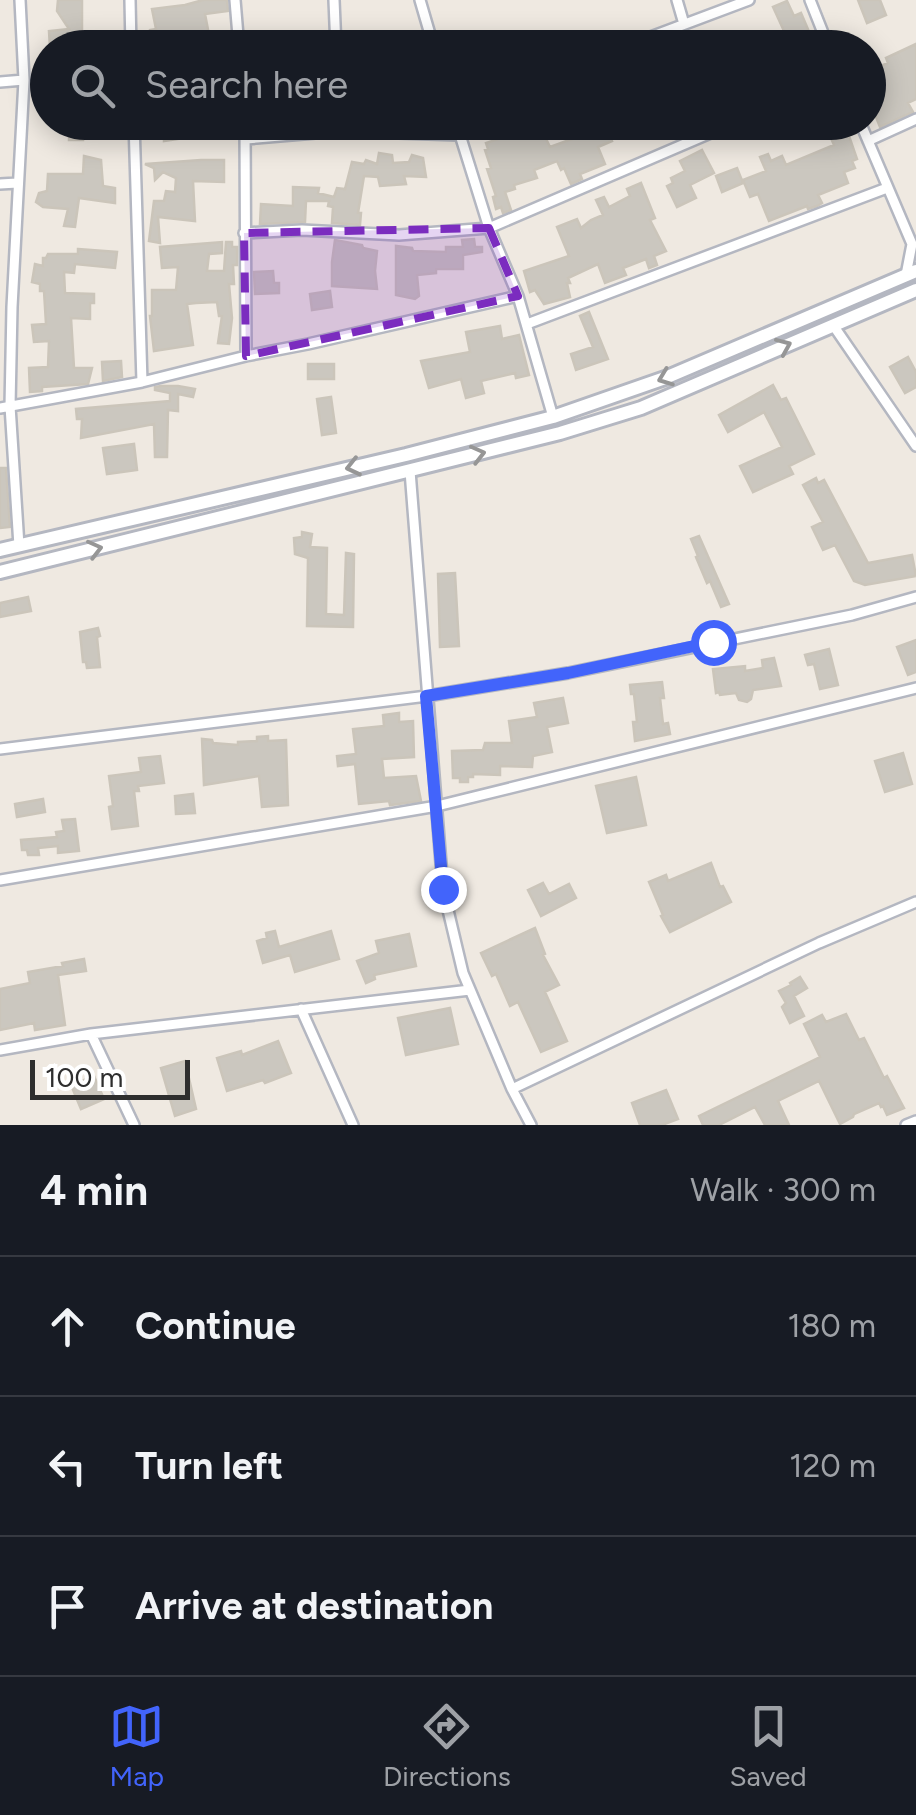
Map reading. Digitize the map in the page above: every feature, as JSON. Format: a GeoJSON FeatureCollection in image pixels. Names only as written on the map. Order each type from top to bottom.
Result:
{"type":"FeatureCollection","features":[{"type":"Feature","properties":{"kind":"main road"},"geometry":{"type":"LineString","coordinates":[[0,550],[554,417],[665,378],[911,273]]}},
{"type":"Feature","properties":{"kind":"main road"},"geometry":{"type":"LineString","coordinates":[[0,572],[560,433],[641,408],[916,290]]}},
{"type":"Feature","properties":{"kind":"main road"},"geometry":{"type":"LineString","coordinates":[[429,449],[435,464]]}},
{"type":"Feature","properties":{"kind":"street"},"geometry":{"type":"LineString","coordinates":[[19,546],[5,407],[6,308],[24,80],[20,0]]}},
{"type":"Feature","properties":{"kind":"street"},"geometry":{"type":"LineString","coordinates":[[130,0],[131,30]]}},
{"type":"Feature","properties":{"kind":"street"},"geometry":{"type":"LineString","coordinates":[[235,0],[238,30]]}},
{"type":"Feature","properties":{"kind":"street"},"geometry":{"type":"LineString","coordinates":[[334,0],[335,30]]}},
{"type":"Feature","properties":{"kind":"street"},"geometry":{"type":"LineString","coordinates":[[420,0],[429,30]]}},
{"type":"Feature","properties":{"kind":"street"},"geometry":{"type":"LineString","coordinates":[[677,0],[684,24]]}},
{"type":"Feature","properties":{"kind":"street"},"geometry":{"type":"LineString","coordinates":[[668,30],[748,0]]}},
{"type":"Feature","properties":{"kind":"street"},"geometry":{"type":"LineString","coordinates":[[810,0],[822,30]]}},
{"type":"Feature","properties":{"kind":"street"},"geometry":{"type":"LineString","coordinates":[[0,82],[24,80]]}},
{"type":"Feature","properties":{"kind":"street"},"geometry":{"type":"LineString","coordinates":[[886,133],[916,119]]}},
{"type":"Feature","properties":{"kind":"street"},"geometry":{"type":"LineString","coordinates":[[135,140],[142,382]]}},
{"type":"Feature","properties":{"kind":"street"},"geometry":{"type":"LineString","coordinates":[[246,140],[246,356]]}},
{"type":"Feature","properties":{"kind":"street"},"geometry":{"type":"LineString","coordinates":[[460,140],[488,228],[518,296],[554,417]]}},
{"type":"Feature","properties":{"kind":"street"},"geometry":{"type":"LineString","coordinates":[[244,232],[302,230],[400,235],[488,228],[694,140]]}},
{"type":"Feature","properties":{"kind":"street"},"geometry":{"type":"LineString","coordinates":[[868,141],[914,245],[911,273]]}},
{"type":"Feature","properties":{"kind":"street"},"geometry":{"type":"LineString","coordinates":[[0,184],[17,183]]}},
{"type":"Feature","properties":{"kind":"street"},"geometry":{"type":"LineString","coordinates":[[527,324],[887,188]]}},
{"type":"Feature","properties":{"kind":"street"},"geometry":{"type":"LineString","coordinates":[[5,407],[142,382],[518,296]]}},
{"type":"Feature","properties":{"kind":"street"},"geometry":{"type":"LineString","coordinates":[[833,325],[916,446]]}},
{"type":"Feature","properties":{"kind":"street"},"geometry":{"type":"LineString","coordinates":[[410,471],[443,889],[462,973],[512,1089],[532,1125]]}},
{"type":"Feature","properties":{"kind":"street"},"geometry":{"type":"LineString","coordinates":[[0,748],[426,696],[568,673],[852,615],[916,597]]}},
{"type":"Feature","properties":{"kind":"street"},"geometry":{"type":"LineString","coordinates":[[0,880],[437,806],[916,688]]}},
{"type":"Feature","properties":{"kind":"street"},"geometry":{"type":"LineString","coordinates":[[512,1089],[819,943],[916,902]]}},
{"type":"Feature","properties":{"kind":"street"},"geometry":{"type":"LineString","coordinates":[[0,1050],[91,1034],[470,990]]}},
{"type":"Feature","properties":{"kind":"street"},"geometry":{"type":"LineString","coordinates":[[301,1010],[353,1125]]}},
{"type":"Feature","properties":{"kind":"street"},"geometry":{"type":"LineString","coordinates":[[91,1034],[134,1125]]}},
{"type":"Feature","properties":{"kind":"street"},"geometry":{"type":"LineString","coordinates":[[906,1125],[916,1121]]}},
{"type":"Feature","properties":{"kind":"highlighted area"},"geometry":{"type":"Polygon","coordinates":[[[489,228],[518,296],[246,356],[244,233],[489,228]]]}},
{"type":"Feature","properties":{"kind":"building"},"geometry":{"type":"Polygon","coordinates":[[[58,0],[82,0],[82,30],[59,30],[69,29],[57,11],[58,0]]]}},
{"type":"Feature","properties":{"kind":"building"},"geometry":{"type":"Polygon","coordinates":[[[227,0],[228,11],[205,14],[208,30],[150,30],[156,29],[152,9],[227,0]]]}},
{"type":"Feature","properties":{"kind":"building"},"geometry":{"type":"Polygon","coordinates":[[[858,0],[880,0],[886,15],[867,23],[858,0]]]}},
{"type":"Feature","properties":{"kind":"building"},"geometry":{"type":"Polygon","coordinates":[[[787,1],[794,16],[801,13],[808,30],[784,30],[773,7],[787,1]]]}},
{"type":"Feature","properties":{"kind":"building"},"geometry":{"type":"Polygon","coordinates":[[[916,44],[916,99],[908,103],[913,112],[886,124],[888,63],[886,58],[916,44]]]}},
{"type":"Feature","properties":{"kind":"building"},"geometry":{"type":"Polygon","coordinates":[[[547,140],[550,147],[569,140],[612,141],[598,147],[605,164],[580,174],[582,179],[571,184],[557,161],[534,170],[537,178],[505,192],[511,210],[503,213],[501,207],[496,209],[493,197],[496,196],[487,169],[491,168],[486,143],[547,140]]]}},
{"type":"Feature","properties":{"kind":"building"},"geometry":{"type":"Polygon","coordinates":[[[832,140],[851,140],[857,159],[852,161],[855,168],[844,172],[848,183],[818,195],[822,203],[817,206],[769,221],[758,194],[750,197],[743,180],[766,171],[760,157],[768,154],[771,161],[782,156],[786,165],[834,145],[832,140]]]}},
{"type":"Feature","properties":{"kind":"building"},"geometry":{"type":"Polygon","coordinates":[[[702,150],[714,173],[690,185],[696,198],[677,207],[667,186],[673,183],[671,178],[685,171],[680,161],[702,150]]]}},
{"type":"Feature","properties":{"kind":"building"},"geometry":{"type":"Polygon","coordinates":[[[379,153],[392,155],[393,163],[409,162],[412,155],[423,158],[426,177],[404,176],[406,184],[380,186],[378,177],[364,176],[360,225],[332,223],[333,207],[328,206],[329,201],[306,201],[305,222],[260,224],[261,204],[293,206],[293,187],[319,188],[318,193],[334,197],[337,188],[345,189],[352,162],[364,164],[366,160],[377,164],[379,153]]]}},
{"type":"Feature","properties":{"kind":"building"},"geometry":{"type":"Polygon","coordinates":[[[84,156],[101,160],[103,186],[115,188],[115,203],[79,198],[75,227],[64,226],[68,209],[43,207],[36,202],[39,193],[47,191],[48,174],[83,174],[84,156]]]}},
{"type":"Feature","properties":{"kind":"building"},"geometry":{"type":"Polygon","coordinates":[[[224,160],[224,182],[193,181],[195,221],[158,217],[160,243],[149,241],[154,201],[164,201],[166,191],[175,192],[176,178],[163,172],[155,180],[154,168],[145,164],[224,160]]]}},
{"type":"Feature","properties":{"kind":"building"},"geometry":{"type":"Polygon","coordinates":[[[737,168],[743,183],[722,192],[716,176],[737,168]]]}},
{"type":"Feature","properties":{"kind":"building"},"geometry":{"type":"Polygon","coordinates":[[[641,183],[655,218],[650,220],[666,251],[654,256],[657,265],[649,268],[646,259],[623,268],[626,275],[605,283],[598,264],[568,278],[570,297],[544,304],[535,290],[530,292],[524,271],[569,256],[557,227],[577,219],[581,228],[603,215],[596,200],[604,197],[609,207],[630,196],[627,189],[641,183]]]}},
{"type":"Feature","properties":{"kind":"building"},"geometry":{"type":"Polygon","coordinates":[[[474,239],[475,247],[482,247],[482,252],[463,255],[463,269],[436,269],[436,273],[417,275],[419,296],[415,299],[396,295],[396,246],[446,252],[446,247],[463,247],[462,240],[474,239]]]}},
{"type":"Feature","properties":{"kind":"building"},"geometry":{"type":"Polygon","coordinates":[[[335,240],[377,251],[377,289],[332,286],[335,240]]]}},
{"type":"Feature","properties":{"kind":"building"},"geometry":{"type":"Polygon","coordinates":[[[222,242],[222,253],[209,254],[207,271],[224,271],[226,242],[237,247],[234,284],[229,284],[229,344],[218,343],[222,316],[217,302],[196,303],[187,304],[193,345],[154,351],[152,290],[176,290],[178,267],[162,268],[160,247],[222,242]]]}},
{"type":"Feature","properties":{"kind":"building"},"geometry":{"type":"Polygon","coordinates":[[[78,249],[117,252],[115,268],[75,264],[74,273],[64,272],[65,293],[94,294],[90,319],[71,318],[74,368],[92,368],[88,384],[42,387],[42,391],[30,392],[29,368],[48,367],[49,341],[34,342],[32,325],[46,324],[44,291],[40,291],[40,284],[32,282],[35,264],[43,266],[43,258],[48,254],[78,254],[78,249]]]}},
{"type":"Feature","properties":{"kind":"building"},"geometry":{"type":"Polygon","coordinates":[[[273,271],[279,293],[255,294],[254,272],[273,271]]]}},
{"type":"Feature","properties":{"kind":"building"},"geometry":{"type":"Polygon","coordinates":[[[330,291],[332,307],[312,310],[310,294],[330,291]]]}},
{"type":"Feature","properties":{"kind":"building"},"geometry":{"type":"Polygon","coordinates":[[[589,312],[608,359],[576,370],[571,354],[593,347],[580,316],[589,312]]]}},
{"type":"Feature","properties":{"kind":"building"},"geometry":{"type":"Polygon","coordinates":[[[500,326],[502,339],[519,335],[529,375],[516,378],[515,373],[481,381],[484,393],[466,398],[461,379],[429,388],[421,361],[470,352],[466,332],[500,326]]]}},
{"type":"Feature","properties":{"kind":"building"},"geometry":{"type":"Polygon","coordinates":[[[908,357],[916,372],[916,387],[905,393],[890,367],[908,357]]]}},
{"type":"Feature","properties":{"kind":"building"},"geometry":{"type":"Polygon","coordinates":[[[121,361],[122,377],[103,381],[102,362],[121,361]]]}},
{"type":"Feature","properties":{"kind":"building"},"geometry":{"type":"Polygon","coordinates":[[[308,364],[334,364],[334,379],[308,379],[308,364]]]}},
{"type":"Feature","properties":{"kind":"building"},"geometry":{"type":"Polygon","coordinates":[[[773,385],[781,400],[786,398],[814,454],[789,466],[793,474],[753,492],[740,466],[782,447],[764,412],[728,432],[719,415],[773,385]]]}},
{"type":"Feature","properties":{"kind":"building"},"geometry":{"type":"Polygon","coordinates":[[[155,387],[195,389],[193,397],[178,394],[178,411],[168,410],[167,457],[155,457],[154,424],[81,438],[82,419],[77,419],[76,409],[170,401],[170,393],[155,387]]]}},
{"type":"Feature","properties":{"kind":"building"},"geometry":{"type":"Polygon","coordinates":[[[331,397],[336,433],[322,435],[317,399],[331,397]]]}},
{"type":"Feature","properties":{"kind":"building"},"geometry":{"type":"Polygon","coordinates":[[[134,444],[137,470],[107,474],[103,448],[134,444]]]}},
{"type":"Feature","properties":{"kind":"building"},"geometry":{"type":"Polygon","coordinates":[[[0,468],[6,468],[10,527],[0,528],[0,468]]]}},
{"type":"Feature","properties":{"kind":"building"},"geometry":{"type":"Polygon","coordinates":[[[816,478],[818,483],[824,480],[868,563],[912,555],[916,576],[865,585],[854,581],[835,545],[823,550],[812,527],[823,522],[803,485],[816,478]]]}},
{"type":"Feature","properties":{"kind":"building"},"geometry":{"type":"Polygon","coordinates":[[[302,532],[312,534],[310,547],[327,548],[326,614],[344,615],[346,553],[354,554],[353,627],[307,626],[308,558],[295,554],[294,538],[302,537],[302,532]]]}},
{"type":"Feature","properties":{"kind":"building"},"geometry":{"type":"Polygon","coordinates":[[[699,536],[729,604],[721,607],[696,557],[691,539],[699,536]]]}},
{"type":"Feature","properties":{"kind":"building"},"geometry":{"type":"Polygon","coordinates":[[[455,573],[459,646],[440,647],[438,574],[455,573]]]}},
{"type":"Feature","properties":{"kind":"building"},"geometry":{"type":"Polygon","coordinates":[[[28,597],[31,611],[0,617],[0,603],[28,597]]]}},
{"type":"Feature","properties":{"kind":"building"},"geometry":{"type":"Polygon","coordinates":[[[98,628],[100,667],[87,668],[80,632],[98,628]]]}},
{"type":"Feature","properties":{"kind":"building"},"geometry":{"type":"Polygon","coordinates":[[[916,640],[916,672],[908,675],[897,647],[916,640]]]}},
{"type":"Feature","properties":{"kind":"building"},"geometry":{"type":"Polygon","coordinates":[[[829,649],[838,685],[820,689],[814,664],[808,665],[805,655],[829,649]]]}},
{"type":"Feature","properties":{"kind":"building"},"geometry":{"type":"Polygon","coordinates":[[[774,658],[781,686],[753,690],[747,702],[739,700],[736,693],[716,693],[713,669],[763,668],[762,660],[774,658]]]}},
{"type":"Feature","properties":{"kind":"building"},"geometry":{"type":"Polygon","coordinates":[[[662,682],[663,724],[668,723],[670,734],[635,741],[633,722],[637,722],[630,685],[662,682]]]}},
{"type":"Feature","properties":{"kind":"building"},"geometry":{"type":"Polygon","coordinates":[[[563,698],[568,723],[547,727],[552,752],[533,756],[532,767],[500,766],[500,775],[473,774],[468,782],[453,778],[452,751],[483,750],[485,743],[512,743],[509,721],[537,717],[534,703],[563,698]]]}},
{"type":"Feature","properties":{"kind":"building"},"geometry":{"type":"Polygon","coordinates":[[[399,713],[399,722],[413,721],[414,757],[382,759],[384,778],[416,776],[421,801],[359,804],[355,764],[338,766],[337,756],[356,754],[353,729],[384,726],[383,715],[399,713]]]}},
{"type":"Feature","properties":{"kind":"building"},"geometry":{"type":"Polygon","coordinates":[[[268,736],[268,741],[286,740],[288,805],[262,807],[259,776],[204,785],[202,739],[238,745],[268,736]]]}},
{"type":"Feature","properties":{"kind":"building"},"geometry":{"type":"Polygon","coordinates":[[[903,753],[912,784],[885,792],[875,761],[903,753]]]}},
{"type":"Feature","properties":{"kind":"building"},"geometry":{"type":"Polygon","coordinates":[[[160,756],[164,783],[138,786],[139,791],[134,791],[138,826],[112,829],[109,776],[141,772],[139,758],[160,756]]]}},
{"type":"Feature","properties":{"kind":"building"},"geometry":{"type":"Polygon","coordinates":[[[636,777],[646,825],[607,833],[596,786],[636,777]]]}},
{"type":"Feature","properties":{"kind":"building"},"geometry":{"type":"Polygon","coordinates":[[[193,794],[195,813],[176,814],[175,796],[193,794]]]}},
{"type":"Feature","properties":{"kind":"building"},"geometry":{"type":"Polygon","coordinates":[[[43,799],[45,812],[17,817],[15,804],[43,799]]]}},
{"type":"Feature","properties":{"kind":"building"},"geometry":{"type":"Polygon","coordinates":[[[75,819],[79,851],[58,853],[58,846],[38,848],[39,855],[28,855],[27,850],[22,850],[21,840],[57,837],[56,832],[64,831],[62,820],[75,819]]]}},
{"type":"Feature","properties":{"kind":"building"},"geometry":{"type":"Polygon","coordinates":[[[711,863],[731,902],[670,932],[649,882],[666,875],[668,881],[711,863]]]}},
{"type":"Feature","properties":{"kind":"building"},"geometry":{"type":"Polygon","coordinates":[[[543,883],[549,894],[569,884],[576,898],[541,916],[528,890],[543,883]]]}},
{"type":"Feature","properties":{"kind":"building"},"geometry":{"type":"Polygon","coordinates":[[[535,928],[543,955],[559,985],[545,992],[567,1041],[541,1052],[518,1002],[510,1006],[496,974],[492,976],[481,953],[535,928]]]}},
{"type":"Feature","properties":{"kind":"building"},"geometry":{"type":"Polygon","coordinates":[[[275,931],[279,947],[331,931],[339,959],[295,972],[290,955],[263,963],[257,941],[275,931]]]}},
{"type":"Feature","properties":{"kind":"building"},"geometry":{"type":"Polygon","coordinates":[[[409,934],[416,966],[374,975],[375,979],[366,983],[357,961],[379,953],[376,941],[409,934]]]}},
{"type":"Feature","properties":{"kind":"building"},"geometry":{"type":"Polygon","coordinates":[[[84,959],[86,971],[58,975],[65,1025],[35,1030],[34,1023],[0,1030],[0,989],[30,983],[28,972],[84,959]]]}},
{"type":"Feature","properties":{"kind":"building"},"geometry":{"type":"Polygon","coordinates":[[[800,977],[807,988],[794,996],[804,1016],[790,1023],[779,991],[800,977]]]}},
{"type":"Feature","properties":{"kind":"building"},"geometry":{"type":"Polygon","coordinates":[[[450,1008],[458,1044],[406,1055],[398,1018],[450,1008]]]}},
{"type":"Feature","properties":{"kind":"building"},"geometry":{"type":"Polygon","coordinates":[[[846,1014],[904,1108],[887,1115],[879,1103],[840,1124],[819,1081],[778,1101],[789,1125],[765,1125],[755,1107],[719,1125],[703,1125],[699,1116],[820,1057],[804,1024],[822,1015],[826,1022],[846,1014]]]}},
{"type":"Feature","properties":{"kind":"building"},"geometry":{"type":"Polygon","coordinates":[[[278,1041],[291,1073],[227,1091],[217,1058],[241,1051],[242,1055],[278,1041]]]}},
{"type":"Feature","properties":{"kind":"building"},"geometry":{"type":"Polygon","coordinates":[[[185,1061],[196,1109],[175,1116],[161,1068],[185,1061]]]}},
{"type":"Feature","properties":{"kind":"building"},"geometry":{"type":"Polygon","coordinates":[[[94,1076],[104,1099],[81,1109],[71,1085],[94,1076]]]}},
{"type":"Feature","properties":{"kind":"building"},"geometry":{"type":"Polygon","coordinates":[[[666,1090],[678,1119],[662,1125],[640,1125],[632,1103],[666,1090]]]}},
{"type":"Feature","properties":{"kind":"route"},"geometry":{"type":"LineString","coordinates":[[443,889],[426,696],[568,673],[713,642]]}}]}
